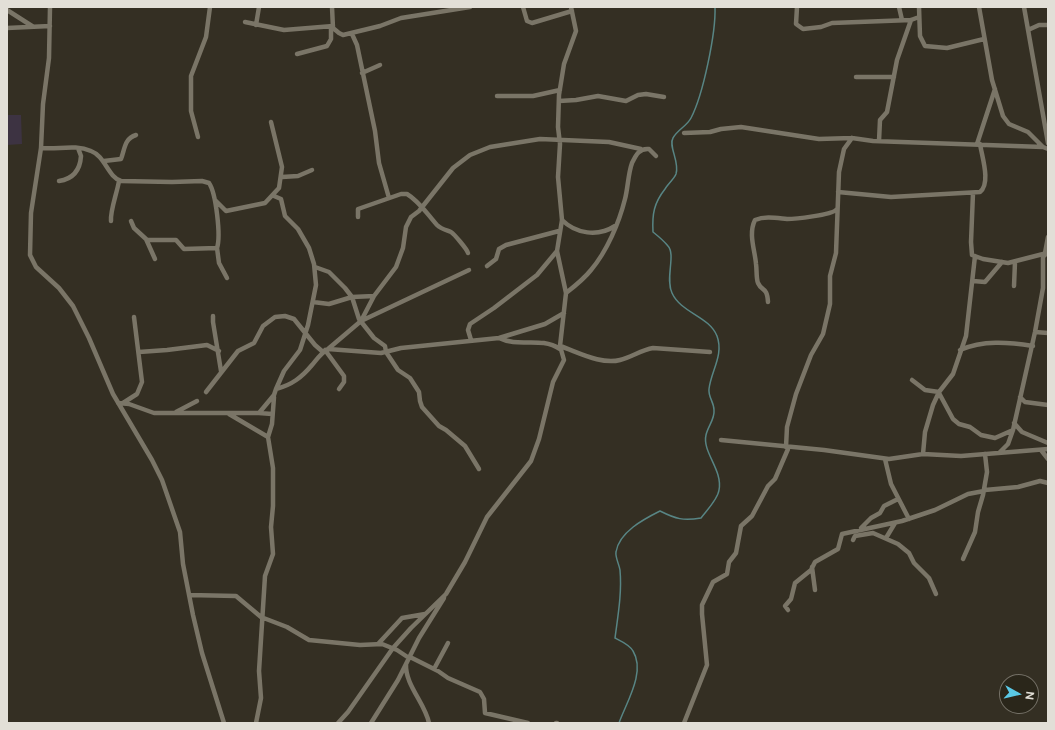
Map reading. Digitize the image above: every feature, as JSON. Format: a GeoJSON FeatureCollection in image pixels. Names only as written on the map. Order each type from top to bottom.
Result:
{"type":"FeatureCollection","features":[{"type":"Feature","properties":{"kind":"street"},"geometry":{"type":"LineString","coordinates":[[50,7],[49,58],[43,104],[41,148],[31,213],[30,256],[36,268],[59,288],[73,306],[121,403],[152,460],[174,510],[180,532],[189,595],[202,654],[224,723]]}},
{"type":"Feature","properties":{"kind":"street"},"geometry":{"type":"LineString","coordinates":[[198,136],[191,111],[191,76],[206,37],[210,7]]}},
{"type":"Feature","properties":{"kind":"street"},"geometry":{"type":"LineString","coordinates":[[256,25],[259,7]]}},
{"type":"Feature","properties":{"kind":"street"},"geometry":{"type":"LineString","coordinates":[[297,54],[327,46],[331,39],[332,7]]}},
{"type":"Feature","properties":{"kind":"street"},"geometry":{"type":"LineString","coordinates":[[332,26],[339,34],[352,34],[401,18],[470,7]]}},
{"type":"Feature","properties":{"kind":"street"},"geometry":{"type":"LineString","coordinates":[[371,723],[465,562],[487,517],[533,456],[539,439],[553,382],[564,360],[564,354],[560,347],[566,293],[557,251],[559,231],[562,220],[558,177],[560,140],[558,127],[559,100],[564,64],[576,31],[572,9],[532,23],[528,21],[523,7]]}},
{"type":"Feature","properties":{"kind":"street"},"geometry":{"type":"LineString","coordinates":[[797,7],[796,24],[803,29],[821,27],[832,23],[911,20],[919,17]]}},
{"type":"Feature","properties":{"kind":"street"},"geometry":{"type":"LineString","coordinates":[[899,7],[902,20]]}},
{"type":"Feature","properties":{"kind":"street"},"geometry":{"type":"LineString","coordinates":[[919,7],[920,36],[925,46],[947,48],[984,39]]}},
{"type":"Feature","properties":{"kind":"street"},"geometry":{"type":"LineString","coordinates":[[979,7],[994,89],[1006,122],[1028,132],[1048,149]]}},
{"type":"Feature","properties":{"kind":"street"},"geometry":{"type":"LineString","coordinates":[[1024,7],[1046,124],[1048,143]]}},
{"type":"Feature","properties":{"kind":"street"},"geometry":{"type":"LineString","coordinates":[[7,10],[32,26]]}},
{"type":"Feature","properties":{"kind":"street"},"geometry":{"type":"LineString","coordinates":[[879,141],[880,120],[887,112],[894,77],[911,20]]}},
{"type":"Feature","properties":{"kind":"street"},"geometry":{"type":"LineString","coordinates":[[245,22],[288,30],[332,26]]}},
{"type":"Feature","properties":{"kind":"street"},"geometry":{"type":"LineString","coordinates":[[1028,30],[1039,25],[1048,25]]}},
{"type":"Feature","properties":{"kind":"street"},"geometry":{"type":"LineString","coordinates":[[7,28],[50,26]]}},
{"type":"Feature","properties":{"kind":"street"},"geometry":{"type":"LineString","coordinates":[[352,34],[357,45],[375,131],[378,163],[389,198]]}},
{"type":"Feature","properties":{"kind":"street"},"geometry":{"type":"LineString","coordinates":[[362,73],[380,65]]}},
{"type":"Feature","properties":{"kind":"street"},"geometry":{"type":"LineString","coordinates":[[856,78],[894,77]]}},
{"type":"Feature","properties":{"kind":"street"},"geometry":{"type":"LineString","coordinates":[[838,192],[891,197],[980,192],[985,186],[978,144],[994,89]]}},
{"type":"Feature","properties":{"kind":"street"},"geometry":{"type":"LineString","coordinates":[[497,96],[533,96],[560,90]]}},
{"type":"Feature","properties":{"kind":"street"},"geometry":{"type":"LineString","coordinates":[[559,100],[576,100],[598,96],[626,101],[634,95],[646,94],[664,97]]}},
{"type":"Feature","properties":{"kind":"street"},"geometry":{"type":"LineString","coordinates":[[214,199],[226,211],[261,205],[274,196],[279,188],[282,177],[282,167],[271,122]]}},
{"type":"Feature","properties":{"kind":"street"},"geometry":{"type":"LineString","coordinates":[[684,133],[710,132],[736,127],[819,139],[852,138],[879,141],[1043,146]]}},
{"type":"Feature","properties":{"kind":"street"},"geometry":{"type":"LineString","coordinates":[[104,161],[121,159],[126,142],[136,135]]}},
{"type":"Feature","properties":{"kind":"street"},"geometry":{"type":"LineString","coordinates":[[684,723],[707,665],[702,604],[713,582],[727,574],[729,562],[736,553],[741,526],[753,515],[768,486],[775,479],[787,448],[787,427],[796,394],[811,355],[822,334],[830,304],[830,276],[836,253],[836,210],[839,172],[844,149],[852,138]]}},
{"type":"Feature","properties":{"kind":"street"},"geometry":{"type":"LineString","coordinates":[[361,321],[374,296],[396,267],[409,221],[422,208],[453,168],[473,153],[490,147],[536,139],[608,142],[641,150],[648,149],[656,156]]}},
{"type":"Feature","properties":{"kind":"street"},"geometry":{"type":"LineString","coordinates":[[41,148],[78,148],[91,151],[104,161],[119,181],[116,200],[110,215],[111,221]]}},
{"type":"Feature","properties":{"kind":"street"},"geometry":{"type":"LineString","coordinates":[[59,181],[72,177],[78,170],[82,156],[78,148]]}},
{"type":"Feature","properties":{"kind":"street"},"geometry":{"type":"LineString","coordinates":[[566,293],[592,269],[615,226],[624,205],[632,165],[641,150]]}},
{"type":"Feature","properties":{"kind":"street"},"geometry":{"type":"LineString","coordinates":[[282,177],[298,176],[312,170]]}},
{"type":"Feature","properties":{"kind":"street"},"geometry":{"type":"LineString","coordinates":[[119,181],[206,181],[212,186],[220,234],[217,248],[219,263],[227,278]]}},
{"type":"Feature","properties":{"kind":"street"},"geometry":{"type":"LineString","coordinates":[[973,193],[971,252],[975,256],[1002,262],[1015,262],[1047,253]]}},
{"type":"Feature","properties":{"kind":"street"},"geometry":{"type":"LineString","coordinates":[[358,217],[358,209],[401,194],[407,194],[438,226],[453,233],[459,242],[466,246],[468,253]]}},
{"type":"Feature","properties":{"kind":"street"},"geometry":{"type":"LineString","coordinates":[[256,723],[261,698],[259,671],[261,617],[265,576],[273,554],[271,527],[273,506],[273,468],[268,436],[272,424],[274,395],[284,371],[300,350],[306,331],[316,285],[315,266],[307,243],[296,226],[285,216],[281,199],[274,196]]}},
{"type":"Feature","properties":{"kind":"street"},"geometry":{"type":"LineString","coordinates":[[768,302],[767,293],[759,285],[758,281],[756,259],[752,243],[755,220],[769,217],[788,219],[829,214],[836,210]]}},
{"type":"Feature","properties":{"kind":"street"},"geometry":{"type":"LineString","coordinates":[[562,220],[569,226],[581,232],[605,231],[615,226]]}},
{"type":"Feature","properties":{"kind":"street"},"geometry":{"type":"LineString","coordinates":[[132,221],[134,228],[147,240],[155,259]]}},
{"type":"Feature","properties":{"kind":"street"},"geometry":{"type":"LineString","coordinates":[[486,266],[496,259],[498,252],[506,245],[559,231]]}},
{"type":"Feature","properties":{"kind":"street"},"geometry":{"type":"LineString","coordinates":[[999,453],[1008,444],[1013,430],[1033,346],[1043,288],[1042,262],[1043,257],[1047,253],[1048,237]]}},
{"type":"Feature","properties":{"kind":"street"},"geometry":{"type":"LineString","coordinates":[[147,240],[176,240],[181,247],[188,250],[217,248]]}},
{"type":"Feature","properties":{"kind":"street"},"geometry":{"type":"LineString","coordinates":[[471,340],[468,330],[470,324],[494,308],[537,275],[557,251]]}},
{"type":"Feature","properties":{"kind":"street"},"geometry":{"type":"LineString","coordinates":[[923,454],[927,424],[939,393],[952,374],[968,330],[975,256]]}},
{"type":"Feature","properties":{"kind":"street"},"geometry":{"type":"LineString","coordinates":[[973,280],[985,282],[1002,262]]}},
{"type":"Feature","properties":{"kind":"street"},"geometry":{"type":"LineString","coordinates":[[1014,286],[1015,262]]}},
{"type":"Feature","properties":{"kind":"street"},"geometry":{"type":"LineString","coordinates":[[315,266],[329,272],[352,297],[361,321],[374,338],[385,346],[386,352],[398,370],[410,378],[419,392],[422,407],[438,426],[446,430],[465,446],[479,469]]}},
{"type":"Feature","properties":{"kind":"street"},"geometry":{"type":"LineString","coordinates":[[276,389],[292,384],[302,377],[325,350],[361,321],[470,270]]}},
{"type":"Feature","properties":{"kind":"street"},"geometry":{"type":"LineString","coordinates":[[313,302],[329,304],[352,297],[374,296]]}},
{"type":"Feature","properties":{"kind":"street"},"geometry":{"type":"LineString","coordinates":[[325,350],[344,349],[370,353],[386,352],[401,348],[499,338],[545,324],[564,313]]}},
{"type":"Feature","properties":{"kind":"street"},"geometry":{"type":"LineString","coordinates":[[213,316],[213,326],[219,351],[221,371]]}},
{"type":"Feature","properties":{"kind":"street"},"geometry":{"type":"LineString","coordinates":[[206,392],[238,351],[254,343],[264,326],[275,317],[290,316],[306,331],[315,345],[325,350],[344,376],[344,382],[339,389]]}},
{"type":"Feature","properties":{"kind":"street"},"geometry":{"type":"LineString","coordinates":[[121,403],[137,394],[142,382],[134,317]]}},
{"type":"Feature","properties":{"kind":"street"},"geometry":{"type":"LineString","coordinates":[[1035,332],[1048,333]]}},
{"type":"Feature","properties":{"kind":"street"},"geometry":{"type":"LineString","coordinates":[[499,338],[510,342],[547,342],[608,361],[621,360],[645,349],[653,348],[710,352]]}},
{"type":"Feature","properties":{"kind":"street"},"geometry":{"type":"LineString","coordinates":[[960,350],[969,346],[995,342],[1033,346]]}},
{"type":"Feature","properties":{"kind":"street"},"geometry":{"type":"LineString","coordinates":[[139,352],[207,345],[219,351]]}},
{"type":"Feature","properties":{"kind":"street"},"geometry":{"type":"LineString","coordinates":[[912,380],[925,390],[939,393],[953,419],[959,424],[970,427],[981,435],[995,438],[1013,430]]}},
{"type":"Feature","properties":{"kind":"street"},"geometry":{"type":"LineString","coordinates":[[259,413],[274,395]]}},
{"type":"Feature","properties":{"kind":"street"},"geometry":{"type":"LineString","coordinates":[[1020,397],[1025,402],[1048,405]]}},
{"type":"Feature","properties":{"kind":"street"},"geometry":{"type":"LineString","coordinates":[[175,413],[197,401]]}},
{"type":"Feature","properties":{"kind":"street"},"geometry":{"type":"LineString","coordinates":[[121,403],[151,412],[272,414]]}},
{"type":"Feature","properties":{"kind":"street"},"geometry":{"type":"LineString","coordinates":[[228,413],[268,436]]}},
{"type":"Feature","properties":{"kind":"street"},"geometry":{"type":"LineString","coordinates":[[1014,423],[1022,432],[1048,443]]}},
{"type":"Feature","properties":{"kind":"street"},"geometry":{"type":"LineString","coordinates":[[721,440],[787,448],[824,450],[885,458],[901,458],[923,454],[961,456],[1048,449]]}},
{"type":"Feature","properties":{"kind":"street"},"geometry":{"type":"LineString","coordinates":[[1041,450],[1048,459]]}},
{"type":"Feature","properties":{"kind":"street"},"geometry":{"type":"LineString","coordinates":[[963,559],[975,532],[978,512],[984,490],[987,472],[985,454]]}},
{"type":"Feature","properties":{"kind":"street"},"geometry":{"type":"LineString","coordinates":[[885,458],[891,484],[909,518]]}},
{"type":"Feature","properties":{"kind":"street"},"geometry":{"type":"LineString","coordinates":[[788,610],[785,606],[791,599],[795,583],[812,567],[815,562],[822,557],[836,552],[840,546],[842,534],[895,523],[935,510],[968,494],[984,490],[1018,487],[1040,481],[1048,483]]}},
{"type":"Feature","properties":{"kind":"street"},"geometry":{"type":"LineString","coordinates":[[861,529],[870,518],[880,513],[884,506],[898,499]]}},
{"type":"Feature","properties":{"kind":"street"},"geometry":{"type":"LineString","coordinates":[[886,538],[888,531],[895,523]]}},
{"type":"Feature","properties":{"kind":"street"},"geometry":{"type":"LineString","coordinates":[[853,540],[855,536],[870,533],[898,544],[909,554],[914,563],[929,578],[936,594]]}},
{"type":"Feature","properties":{"kind":"street"},"geometry":{"type":"LineString","coordinates":[[812,567],[815,590]]}},
{"type":"Feature","properties":{"kind":"street"},"geometry":{"type":"LineString","coordinates":[[338,723],[348,712],[393,648],[446,594]]}},
{"type":"Feature","properties":{"kind":"street"},"geometry":{"type":"LineString","coordinates":[[189,595],[236,596],[261,617],[287,627],[309,640],[360,646],[378,644],[393,648],[408,659],[434,669],[448,678],[480,692],[484,699],[485,713],[528,723]]}},
{"type":"Feature","properties":{"kind":"street"},"geometry":{"type":"LineString","coordinates":[[378,644],[398,621],[405,617],[426,614]]}},
{"type":"Feature","properties":{"kind":"street"},"geometry":{"type":"LineString","coordinates":[[434,669],[448,643]]}},
{"type":"Feature","properties":{"kind":"street"},"geometry":{"type":"LineString","coordinates":[[408,659],[407,674],[424,708],[429,723]]}},
{"type":"Feature","properties":{"kind":"shaded area"},"geometry":{"type":"Polygon","coordinates":[[[7,115],[21,115],[22,144],[7,145],[7,115]]]}},
{"type":"Feature","properties":{"kind":"waterway"},"geometry":{"type":"LineString","coordinates":[[619,723],[634,687],[637,668],[636,659],[632,649],[625,643],[615,638],[620,587],[620,570],[616,554],[618,545],[622,538],[633,527],[660,511],[680,519],[701,518],[714,501],[719,490],[718,475],[709,455],[706,441],[706,435],[714,413],[714,407],[709,395],[709,389],[718,356],[719,343],[713,329],[676,300],[670,287],[670,250],[665,242],[653,232],[653,214],[656,204],[661,194],[676,174],[677,164],[672,145],[673,138],[691,118],[700,95],[711,47],[715,7]]}}]}
